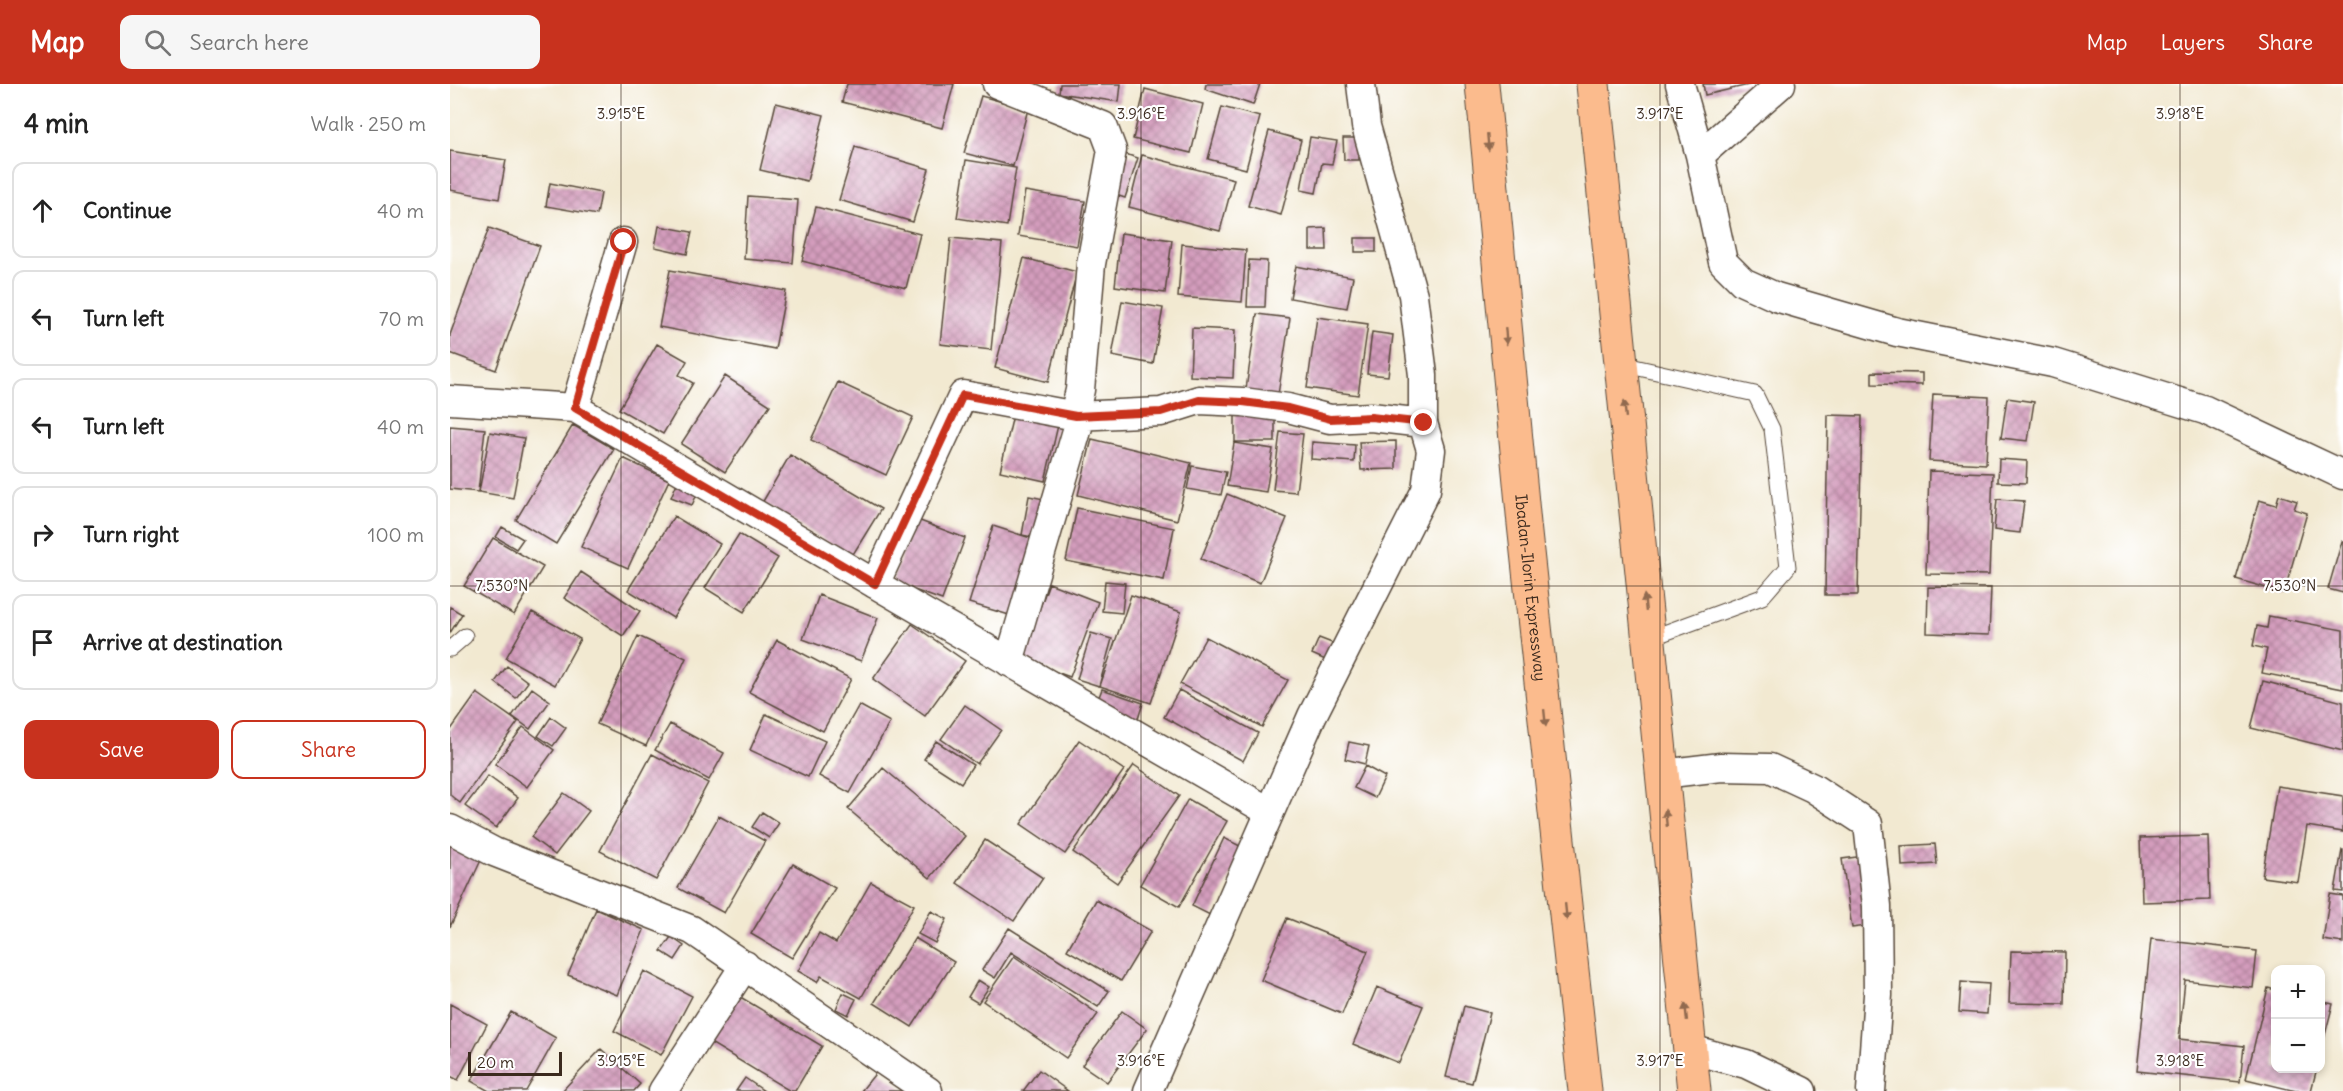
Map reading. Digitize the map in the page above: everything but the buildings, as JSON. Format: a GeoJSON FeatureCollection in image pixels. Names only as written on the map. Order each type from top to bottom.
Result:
{"type":"FeatureCollection","features":[{"type":"Feature","properties":{"kind":"highway","name":"Ibadan-Ilorin Expressway"},"geometry":{"type":"LineString","coordinates":[[1482,84],[1524,524],[1585,1091]]}},
{"type":"Feature","properties":{"kind":"highway"},"geometry":{"type":"LineString","coordinates":[[1593,84],[1694,1091]]}},
{"type":"Feature","properties":{"kind":"street"},"geometry":{"type":"LineString","coordinates":[[997,84],[1103,126],[1112,150],[1091,264],[1080,390],[1074,415],[1078,427],[1009,662]]}},
{"type":"Feature","properties":{"kind":"street"},"geometry":{"type":"LineString","coordinates":[[1148,1091],[1312,716],[1425,490],[1431,450],[1424,423],[1423,375],[1413,295],[1366,126],[1361,84]]}},
{"type":"Feature","properties":{"kind":"street"},"geometry":{"type":"LineString","coordinates":[[1680,84],[1700,155],[1723,262],[1743,282],[1776,297],[1898,332],[2053,363],[2205,410],[2343,475]]}},
{"type":"Feature","properties":{"kind":"street"},"geometry":{"type":"LineString","coordinates":[[1700,155],[1781,84]]}},
{"type":"Feature","properties":{"kind":"street"},"geometry":{"type":"LineString","coordinates":[[575,408],[624,242]]}},
{"type":"Feature","properties":{"kind":"street"},"geometry":{"type":"LineString","coordinates":[[875,584],[963,395],[1074,415],[1161,412],[1199,400],[1243,402],[1288,408],[1330,419],[1371,417],[1424,423]]}},
{"type":"Feature","properties":{"kind":"street"},"geometry":{"type":"LineString","coordinates":[[450,400],[575,408],[1270,812]]}},
{"type":"Feature","properties":{"kind":"street"},"geometry":{"type":"LineString","coordinates":[[1662,774],[1721,767],[1770,768],[1813,788],[1868,824],[1877,906],[1878,995],[1872,1091]]}},
{"type":"Feature","properties":{"kind":"street"},"geometry":{"type":"LineString","coordinates":[[450,829],[494,852],[692,930],[928,1091]]}},
{"type":"Feature","properties":{"kind":"street"},"geometry":{"type":"LineString","coordinates":[[663,1091],[745,965]]}},
{"type":"Feature","properties":{"kind":"street"},"geometry":{"type":"LineString","coordinates":[[1690,1049],[1746,1064],[1802,1091]]}},
{"type":"Feature","properties":{"kind":"lane"},"geometry":{"type":"LineString","coordinates":[[1621,364],[1755,394],[1772,429],[1788,567],[1762,597],[1648,639]]}},
{"type":"Feature","properties":{"kind":"lane"},"geometry":{"type":"LineString","coordinates":[[450,649],[465,636]]}},
{"type":"Feature","properties":{"kind":"route"},"geometry":{"type":"LineString","coordinates":[[624,242],[575,408],[875,584],[963,395],[1076,416],[1161,412],[1199,400],[1243,402],[1288,408],[1330,419],[1371,417],[1424,423]]}}]}
